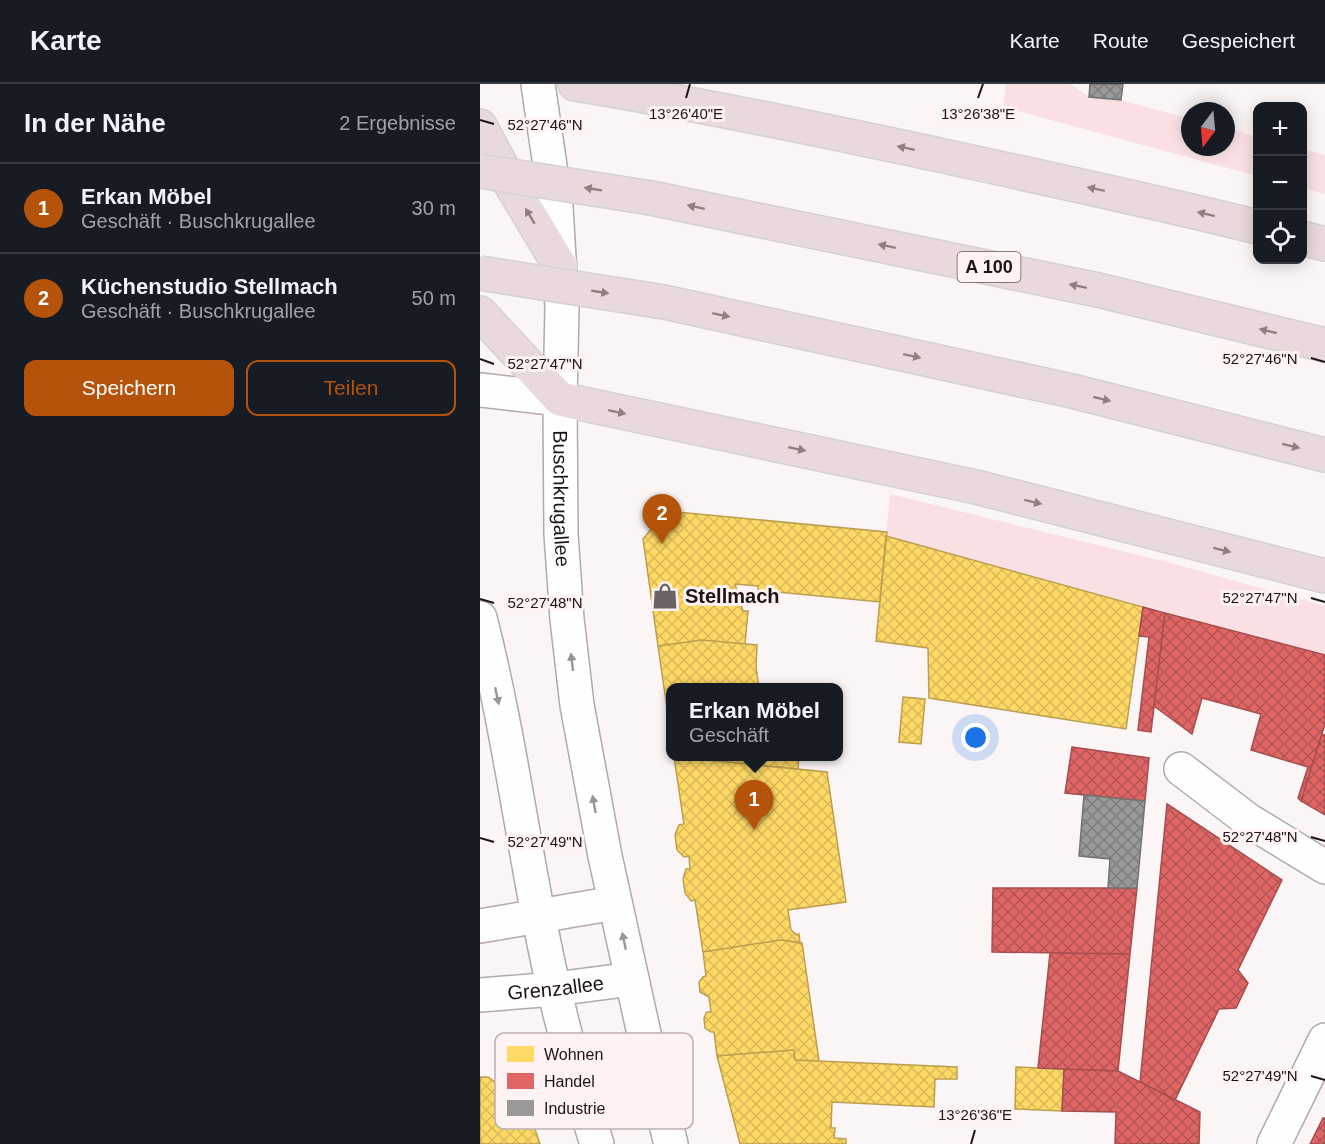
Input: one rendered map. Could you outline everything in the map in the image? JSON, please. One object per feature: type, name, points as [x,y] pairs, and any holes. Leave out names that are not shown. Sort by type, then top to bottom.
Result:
[{"type":"highway","points":[[575,84],[638,94],[840,134],[1154,201],[1253,226]]},
{"type":"highway","points":[[480,126],[512,186],[560,266]]},
{"type":"highway","name":"A 100","points":[[480,171],[651,198],[1098,290],[1325,345]]},
{"type":"highway","points":[[1307,239],[1325,243]]},
{"type":"highway","points":[[480,273],[664,302],[1072,391],[1325,455]]},
{"type":"highway","points":[[480,313],[560,399],[976,488],[1325,576]]},
{"type":"main road","name":"Buschkrugallee","points":[[538,84],[556,207],[560,266],[562,309],[561,534],[567,619],[577,705],[597,819],[644,1033]]},
{"type":"main road","points":[[480,390],[560,399]]},
{"type":"main road","points":[[480,618],[518,799],[538,915],[566,1033]]},
{"type":"main road","points":[[1181,769],[1248,820],[1325,867]]},
{"type":"main road","points":[[480,926],[615,903]]},
{"type":"main road","name":"Grenzallee","points":[[480,995],[555,990],[632,979]]},
{"type":"main road","points":[[1274,1144],[1325,1040]]},
{"type":"main road","points":[[592,1129],[597,1144]]},
{"type":"main road","name":"Buschkrugallee","points":[[667,1129],[671,1144]]},
{"type":"shaded area","points":[[1006,84],[1071,84],[1089,97],[1121,100],[1181,117],[1181,155],[1003,107]]},
{"type":"shaded area","points":[[1235,131],[1253,136],[1253,175],[1183,156],[1235,156]]},
{"type":"shaded area","points":[[1307,150],[1325,155],[1325,194],[1307,189]]},
{"type":"shaded area","points":[[890,494],[1171,563],[1325,606],[1325,655],[886,536]]},
{"type":"building: Wohnen","points":[[666,511],[887,532],[880,602],[758,590],[758,586],[735,584],[743,611],[748,611],[745,644],[702,640],[658,646],[643,539]]},
{"type":"building: Wohnen","points":[[886,536],[1143,607],[1126,729],[929,698],[928,648],[876,641]]},
{"type":"building: Wohnen","points":[[702,640],[757,645],[758,683],[666,683],[666,701],[658,646]]},
{"type":"building: Wohnen","points":[[903,697],[925,699],[921,744],[899,742]]},
{"type":"building: Wohnen","points":[[675,761],[715,761],[827,772],[846,902],[788,910],[791,930],[799,934],[800,943],[781,940],[703,952],[695,900],[691,901],[685,893],[683,879],[686,869],[690,869],[689,856],[684,857],[677,850],[675,835],[679,825],[684,824]]},
{"type":"building: Wohnen","points":[[722,761],[799,761],[798,769]]},
{"type":"building: Wohnen","points":[[781,940],[802,943],[819,1061],[795,1060],[794,1050],[717,1056],[714,1032],[705,1028],[704,1018],[707,1012],[711,1012],[709,997],[700,992],[699,982],[706,976],[703,952]]},
{"type":"building: Wohnen","points":[[794,1050],[795,1060],[957,1067],[957,1079],[935,1079],[934,1107],[832,1102],[831,1128],[835,1128],[834,1138],[846,1139],[846,1144],[740,1144],[717,1056]]},
{"type":"building: Wohnen","points":[[1016,1067],[1064,1069],[1062,1111],[1015,1109]]},
{"type":"building: Wohnen","points":[[480,1077],[488,1077],[495,1082],[495,1129],[535,1129],[540,1144],[480,1144]]},
{"type":"building: Handel","points":[[1143,607],[1165,613],[1151,732],[1138,730],[1149,637],[1139,636]]},
{"type":"building: Handel","points":[[1165,613],[1325,655],[1325,724],[1301,801],[1298,798],[1308,767],[1251,750],[1261,714],[1202,698],[1192,734],[1154,706]]},
{"type":"building: Handel","points":[[1322,734],[1325,735],[1325,815],[1301,801]]},
{"type":"building: Handel","points":[[1072,747],[1149,758],[1145,801],[1065,793]]},
{"type":"building: Handel","points":[[1167,804],[1282,880],[1238,970],[1248,983],[1236,1008],[1219,1009],[1175,1100],[1140,1082]]},
{"type":"building: Handel","points":[[993,888],[1137,888],[1130,954],[992,952]]},
{"type":"building: Handel","points":[[1050,953],[1130,954],[1118,1071],[1038,1068]]},
{"type":"building: Handel","points":[[1064,1069],[1118,1071],[1200,1112],[1199,1144],[1115,1144],[1116,1112],[1062,1111]]},
{"type":"building: Handel","points":[[1325,1118],[1325,1144],[1310,1144]]},
{"type":"building: Industrie","points":[[1090,84],[1123,84],[1121,100],[1089,97]]},
{"type":"building: Industrie","points":[[1084,795],[1145,801],[1137,888],[1108,888],[1110,859],[1079,856]]},
{"type":"place","name":"Küchenstudio Stellmach","points":[[662,544]]},
{"type":"place","name":"Stellmach","points":[[665,596]]},
{"type":"place","name":"Erkan Möbel","points":[[754,830]]}]
